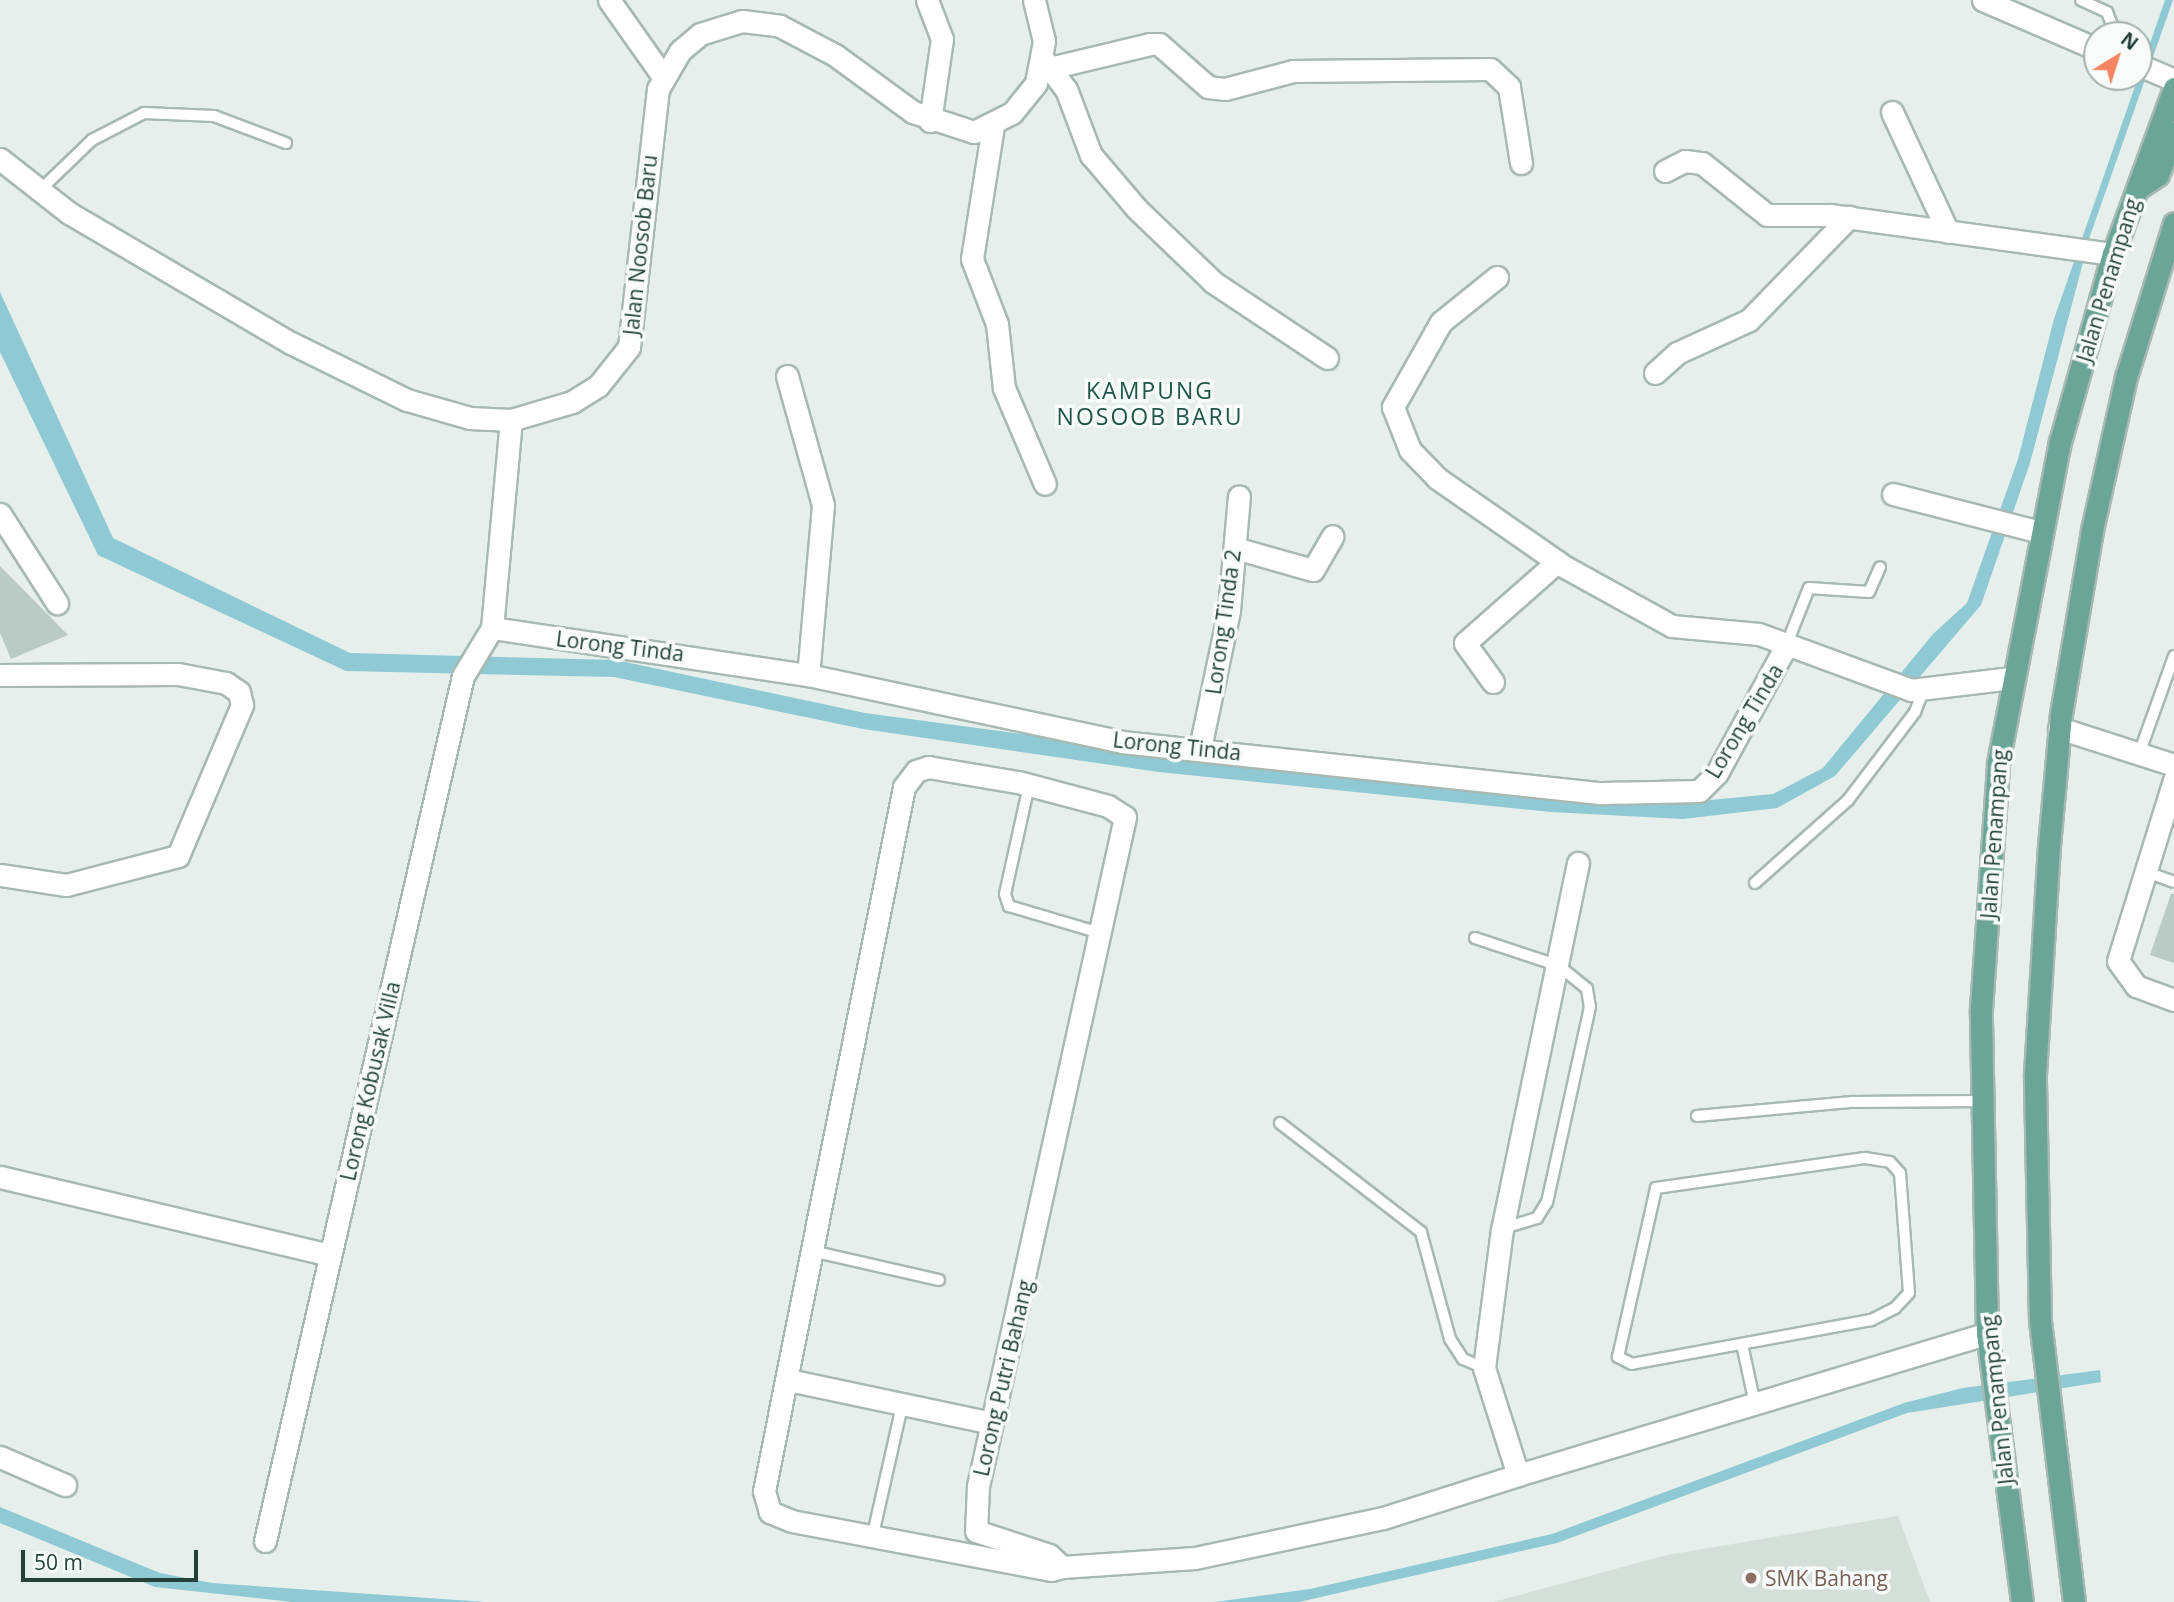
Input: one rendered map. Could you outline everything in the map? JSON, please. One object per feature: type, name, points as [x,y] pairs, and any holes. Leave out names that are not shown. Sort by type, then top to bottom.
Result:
[{"type":"main road","name":"Jalan Penampang","points":[[2022,1602],[1987,1333],[1983,982],[1998,763],[2011,678],[2040,531],[2113,254],[2174,88]]},
{"type":"main road","points":[[2137,189],[2158,175],[2174,133]]},
{"type":"main road","points":[[2074,1602],[2044,1383],[2035,1073],[2059,728],[2126,377],[2174,223]]},
{"type":"street","points":[[609,0],[662,75],[700,34],[759,21],[835,55],[930,121],[974,132],[993,126],[1027,98],[1047,63],[1150,44],[1158,44],[1208,87],[1225,89],[1293,71],[1490,69],[1509,87],[1521,163]]},
{"type":"street","points":[[928,0],[942,39],[930,121]]},
{"type":"street","points":[[1034,0],[1047,63],[1074,106],[1091,155],[1137,209],[1213,282],[1327,358]]},
{"type":"street","points":[[1983,0],[2083,43]]},
{"type":"street","points":[[2153,71],[2174,80]]},
{"type":"street","name":"Jalan Noosob Baru","points":[[0,159],[38,192],[279,336],[407,400],[470,418],[510,420],[572,402],[598,386],[629,347],[662,75]]},
{"type":"street","points":[[1892,112],[1948,232]]},
{"type":"street","points":[[993,126],[972,259],[998,324],[1004,388],[1045,484]]},
{"type":"street","points":[[1664,172],[1693,160],[1759,212],[1849,217],[1948,232],[2047,242],[2113,254]]},
{"type":"street","points":[[1655,373],[1677,353],[1749,320],[1849,217]]},
{"type":"street","points":[[1497,277],[1441,321],[1393,407],[1417,462],[1557,562],[1672,626],[1759,634],[1886,683],[1918,689],[2011,678]]},
{"type":"street","points":[[787,376],[823,505],[808,675]]},
{"type":"street","points":[[492,628],[510,420]]},
{"type":"street","points":[[1893,494],[2040,531]]},
{"type":"street","name":"Lorong Tinda 2","points":[[1200,748],[1222,655],[1239,496]]},
{"type":"street","points":[[0,514],[57,603]]},
{"type":"street","points":[[1235,548],[1313,570],[1333,536]]},
{"type":"street","points":[[1493,682],[1465,643],[1557,562]]},
{"type":"street","name":"Lorong Tinda","points":[[492,628],[808,675],[987,718],[1122,742],[1200,748],[1602,793],[1699,791],[1717,773],[1786,646]]},
{"type":"street","name":"Lorong Kobusak Villa","points":[[265,1541],[463,676],[474,651],[492,628]]},
{"type":"street","points":[[0,675],[178,674],[226,683],[239,692],[242,705],[178,856],[66,886],[0,875]]},
{"type":"street","points":[[2059,728],[2174,765]]},
{"type":"street","name":"Lorong Putri Bahang","points":[[973,1558],[988,1422],[1015,1328],[1125,817],[1108,806],[1029,785],[928,767],[916,771],[904,787],[816,1252],[764,1491],[770,1512],[872,1539],[973,1558],[1062,1567],[1195,1558],[1382,1518],[1987,1333]]},
{"type":"street","points":[[2174,780],[2118,961],[2136,986],[2174,1000]]},
{"type":"street","points":[[1518,1475],[1484,1368],[1502,1229],[1559,966],[1578,863]]},
{"type":"street","points":[[0,1177],[330,1255]]},
{"type":"street","points":[[788,1380],[988,1422]]},
{"type":"street","points":[[0,1457],[65,1485]]},
{"type":"street","points":[[976,1531],[1049,1555],[1062,1567]]},
{"type":"lane","points":[[2081,0],[2107,12],[2111,21]]},
{"type":"lane","points":[[38,192],[92,140],[144,113],[214,116],[286,143]]},
{"type":"lane","points":[[1786,646],[1809,588],[1869,592],[1880,567]]},
{"type":"lane","points":[[2139,754],[2174,656]]},
{"type":"lane","points":[[1755,883],[1848,800],[1914,712],[1918,689]]},
{"type":"lane","points":[[1029,785],[1005,894],[1009,906],[1100,933]]},
{"type":"lane","points":[[2144,871],[2174,882]]},
{"type":"lane","points":[[1475,938],[1559,966],[1587,989],[1590,1007],[1565,1139],[1537,1218],[1502,1229]]},
{"type":"lane","points":[[1697,1116],[1853,1102],[1983,1101]]},
{"type":"lane","points":[[1280,1123],[1421,1232],[1450,1339],[1463,1359],[1484,1368]]},
{"type":"lane","points":[[1865,1158],[1890,1162],[1900,1173],[1909,1293],[1871,1320],[1742,1344],[1632,1364],[1618,1357],[1656,1188],[1865,1158]]},
{"type":"lane","points":[[816,1252],[939,1280]]},
{"type":"lane","points":[[1742,1344],[1755,1404]]},
{"type":"lane","points":[[872,1539],[902,1406]]},
{"type":"shaded area","name":"SMK Bahang","points":[[1898,1516],[1930,1602],[1494,1602],[1667,1555]]},
{"type":"water","points":[[2165,0],[2173,0],[2153,57],[2153,34]]},
{"type":"water","points":[[2133,91],[2141,91],[2090,236],[2030,463],[1981,605],[1835,776],[1777,808],[1683,819],[1551,812],[1159,772],[863,729],[614,677],[346,671],[98,555],[0,352],[0,292],[113,538],[350,653],[616,660],[865,713],[1209,759],[1603,798],[1679,803],[1773,794],[1823,768],[1933,634],[1967,603],[2018,459],[2054,319]]},
{"type":"water","points":[[2100,1370],[2101,1382],[1907,1413],[1557,1543],[1299,1602],[1215,1602],[1310,1589],[1552,1534],[1904,1403],[1963,1388]]},
{"type":"water","points":[[0,1507],[160,1573],[212,1583],[486,1602],[293,1602],[155,1587],[0,1523]]},
{"type":"building","points":[[0,566],[68,635],[11,659],[0,633]]},
{"type":"building","points":[[2171,894],[2174,894],[2174,963],[2150,955]]},
{"type":"place","name":"SMK Bahang","points":[[1751,1578]]},
{"type":"district","name":"KAMPUNG NOSOOB BARU","points":[[1150,403]]}]
